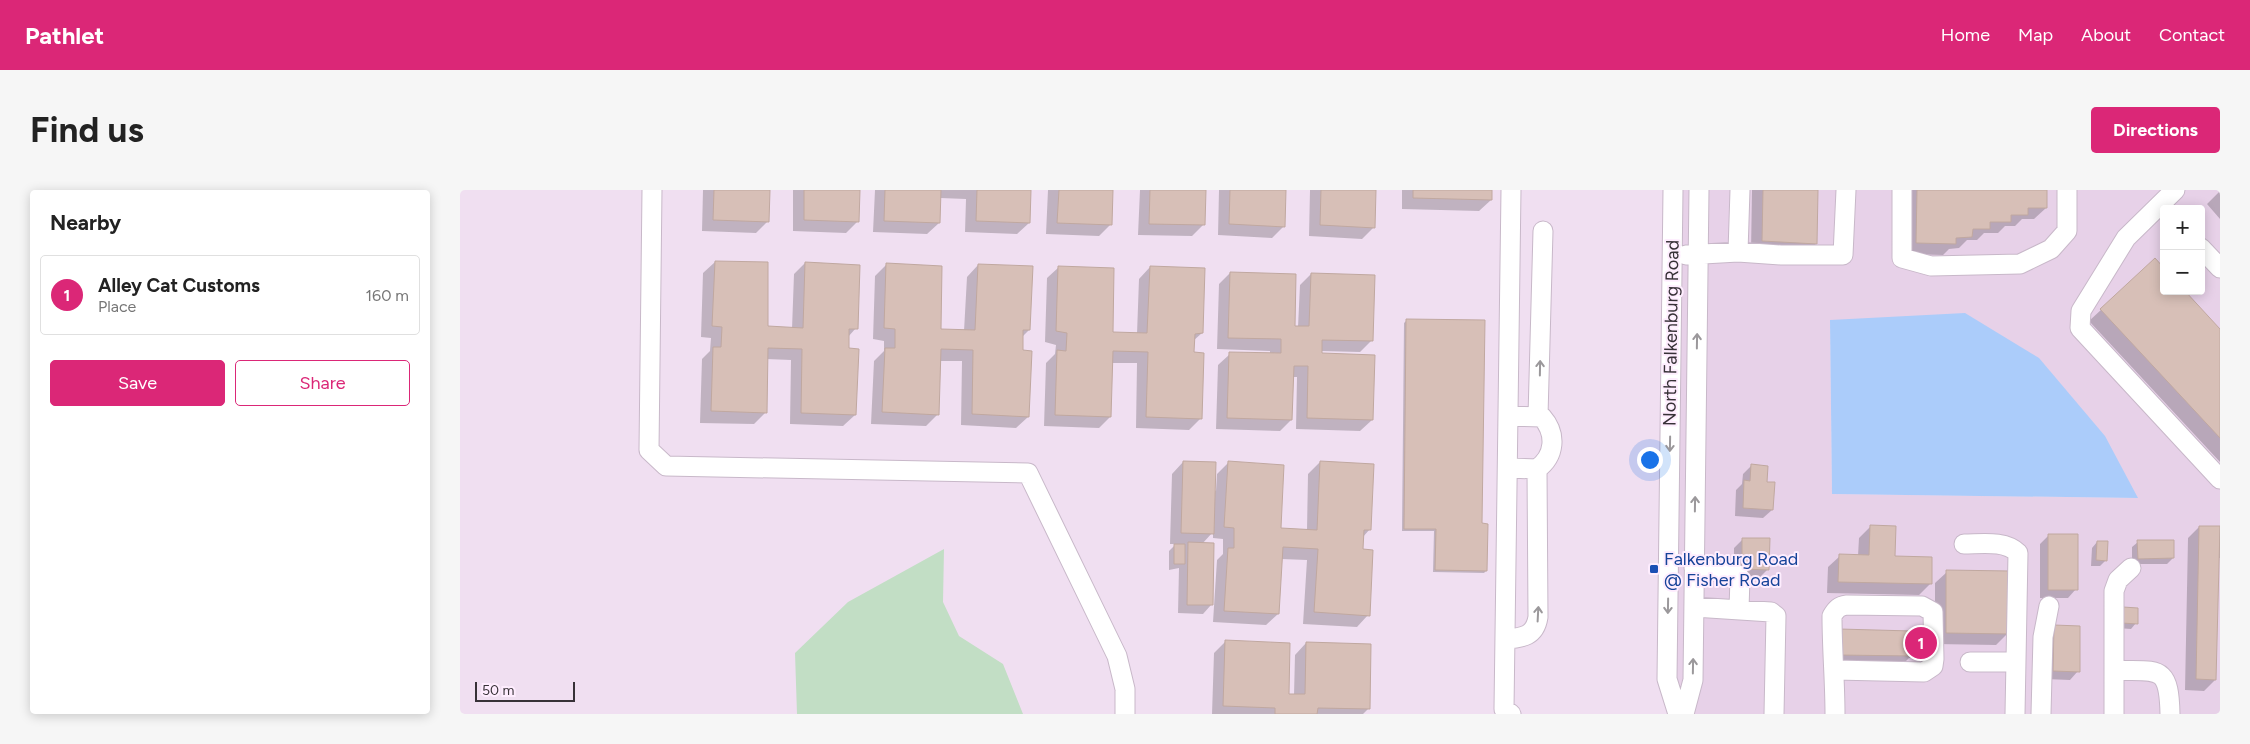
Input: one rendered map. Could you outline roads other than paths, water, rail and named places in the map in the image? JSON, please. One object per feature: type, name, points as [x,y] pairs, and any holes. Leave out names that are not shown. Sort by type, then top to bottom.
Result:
[{"type":"street","points":[[652,190],[649,450],[666,466],[1028,473],[1117,656],[1126,689],[1126,714]]},
{"type":"street","points":[[1511,190],[1504,709],[1511,714]]},
{"type":"street","name":"North Falkenburg Road","points":[[1673,190],[1667,679],[1678,714]]},
{"type":"street","name":"North Falkenburg Road","points":[[1684,714],[1693,680],[1699,190]]},
{"type":"street","points":[[1738,252],[1740,190]]},
{"type":"street","points":[[1672,255],[1698,256],[1738,252],[1781,255],[1843,255],[1846,190]]},
{"type":"street","points":[[1902,190],[1902,258],[1931,266],[2020,264],[2051,249],[2067,231],[2068,190]]},
{"type":"street","points":[[2164,205],[2175,190]]},
{"type":"street","points":[[2160,210],[2126,238],[2082,312],[2080,328],[2220,479]]},
{"type":"street","points":[[1538,416],[1543,231]]},
{"type":"street","points":[[2203,250],[2220,268]]},
{"type":"street","points":[[1505,639],[1523,638],[1531,634],[1537,626],[1537,469],[1550,456],[1552,443],[1551,432],[1546,422],[1538,416],[1508,416]]},
{"type":"street","points":[[1508,468],[1537,469]]},
{"type":"street","points":[[1964,544],[2003,544],[2012,547],[2018,553],[2015,714]]},
{"type":"street","points":[[1694,568],[1738,574],[1740,578],[1739,610]]},
{"type":"street","points":[[2114,714],[2114,591],[2118,580],[2131,568]]},
{"type":"street","points":[[1835,670],[1924,672],[1934,666],[1933,612],[1922,606],[1840,606],[1832,616],[1835,714]]},
{"type":"street","points":[[2041,714],[2043,637],[2049,606]]},
{"type":"street","points":[[1694,607],[1771,612],[1776,616],[1774,714]]},
{"type":"street","points":[[1970,662],[2016,662]]},
{"type":"street","points":[[2114,670],[2156,672],[2165,678],[2170,689],[2170,714]]},
{"type":"water","points":[[1965,313],[2039,358],[2105,436],[2138,498],[1832,494],[1830,320]]},
{"type":"place","name":"Falkenburg Road @ Fisher Road","points":[[1654,569]]},
{"type":"place","name":"Alley Cat Customs","points":[[1921,643]]}]
